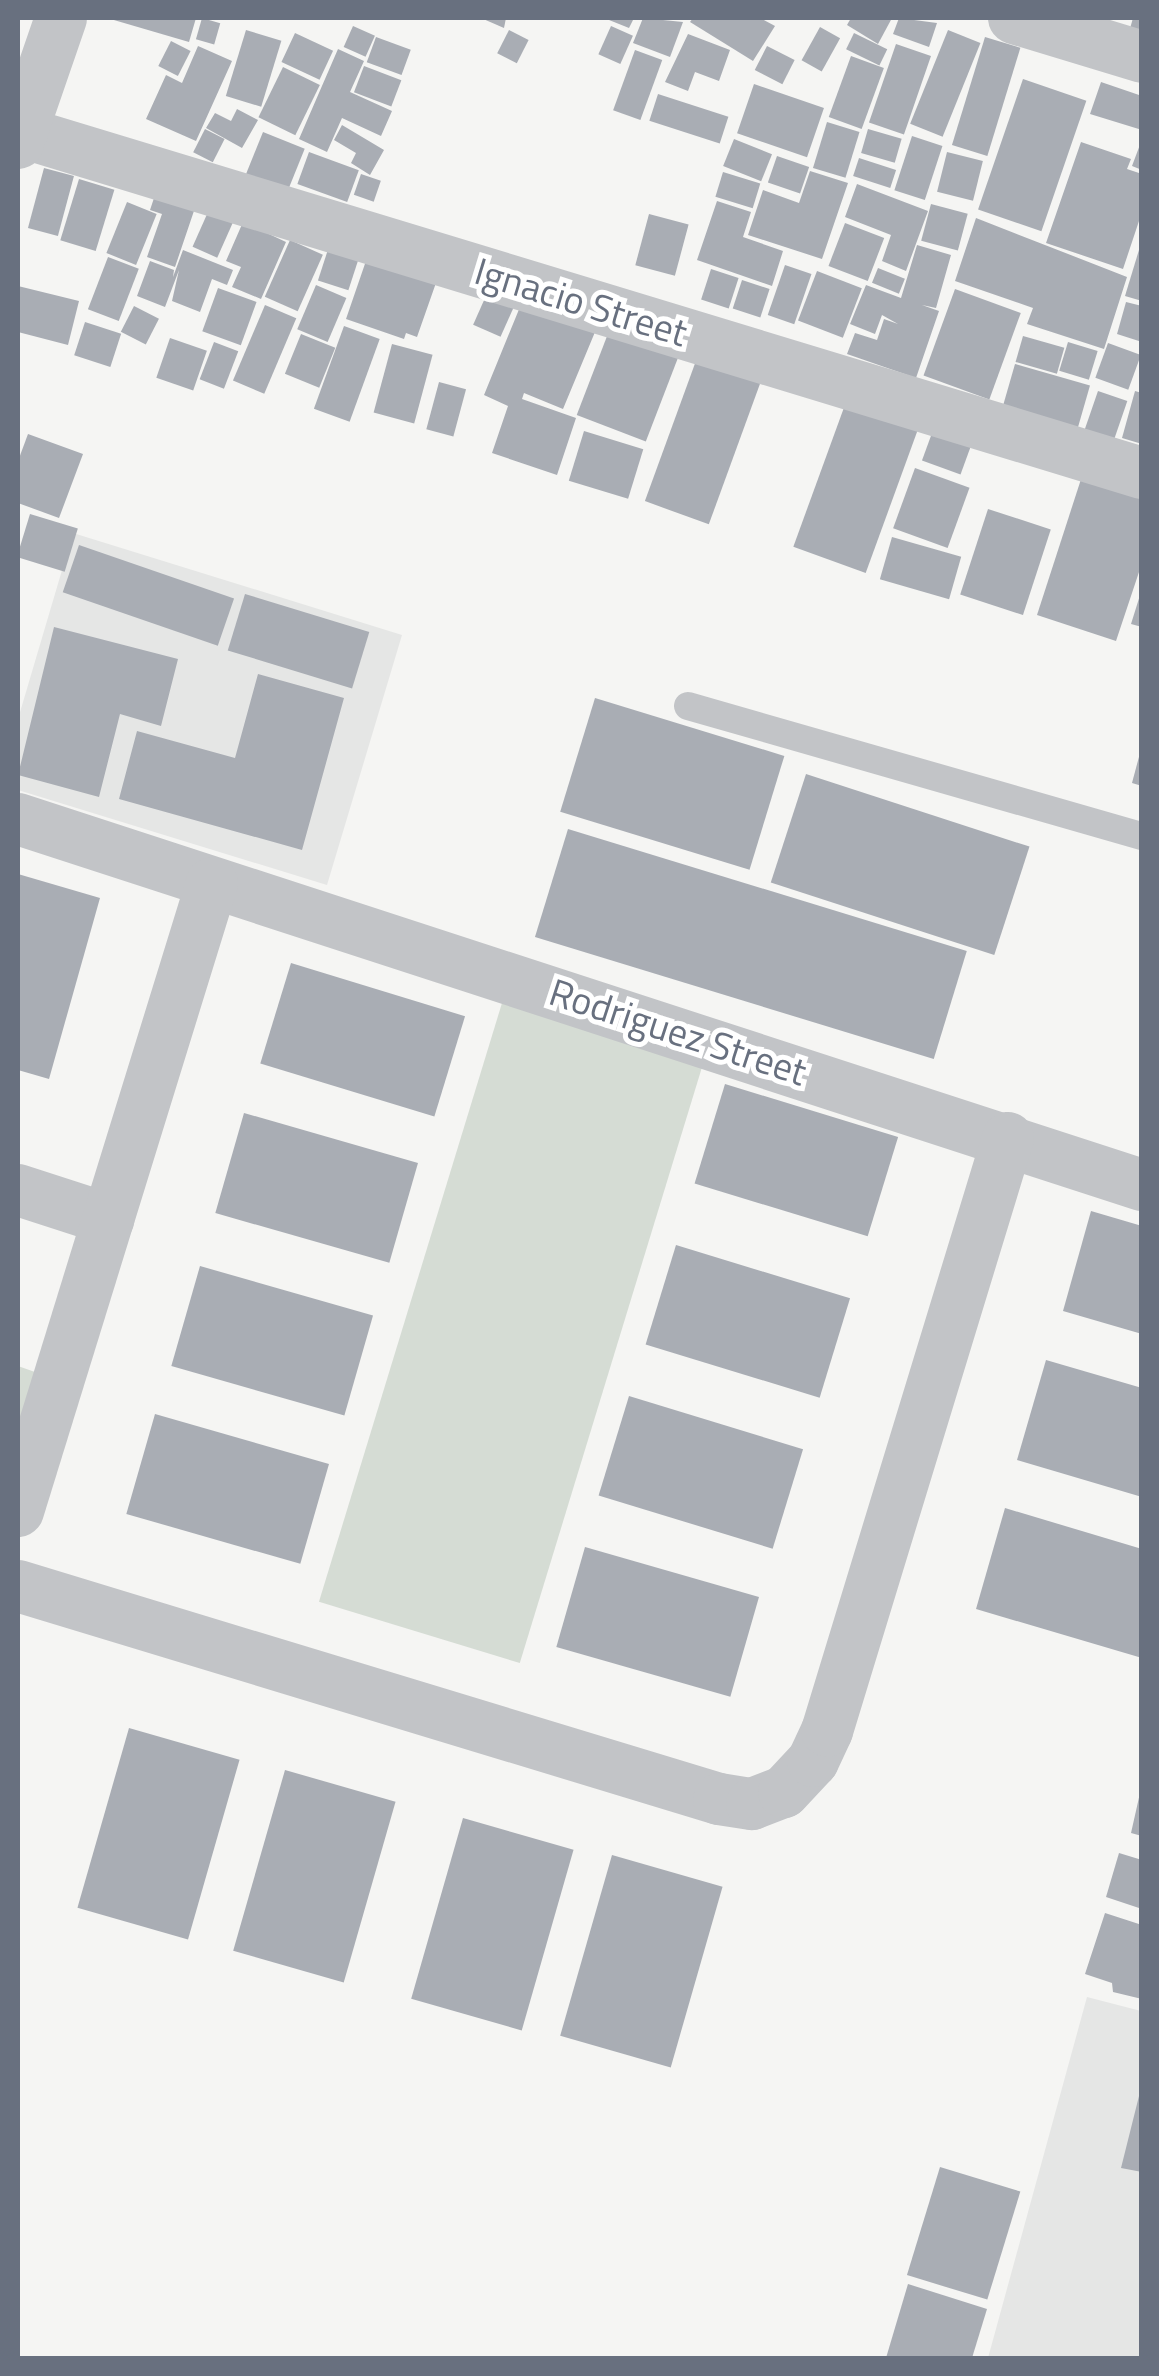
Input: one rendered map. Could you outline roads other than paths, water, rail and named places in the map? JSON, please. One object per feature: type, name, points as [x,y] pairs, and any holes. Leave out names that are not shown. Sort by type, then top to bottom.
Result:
[{"type":"street","points":[[20,138],[62,18]]},
{"type":"street","points":[[1014,18],[1142,57]]},
{"type":"street","name":"Ignacio Street","points":[[20,138],[1142,473]]},
{"type":"street","name":"Rodriguez Street","points":[[18,819],[1008,1138],[1142,1185]]},
{"type":"street","points":[[18,1511],[212,884]]},
{"type":"street","points":[[18,1586],[718,1799],[752,1804],[784,1792],[813,1761],[827,1732],[1008,1138]]},
{"type":"street","points":[[18,1190],[108,1219]]},
{"type":"lane","points":[[688,706],[1142,836]]}]
